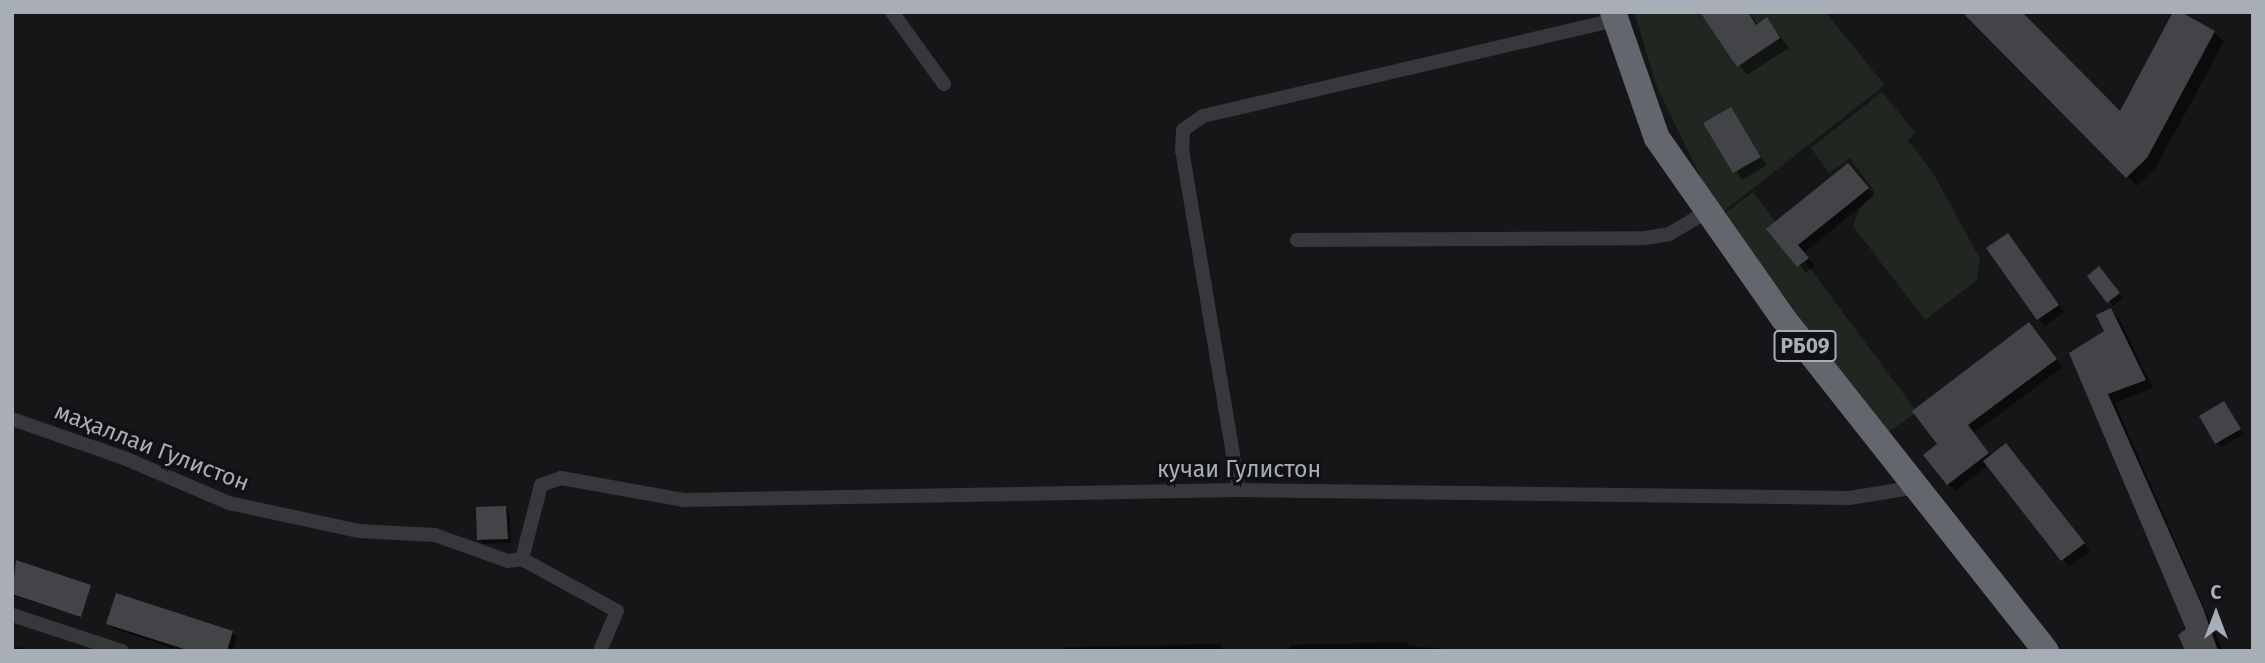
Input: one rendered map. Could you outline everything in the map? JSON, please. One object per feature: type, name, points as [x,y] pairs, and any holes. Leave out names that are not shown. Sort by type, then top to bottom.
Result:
[{"type":"highway","name":"РБ09","points":[[1614,16],[1657,138],[1783,318],[2046,651]]},
{"type":"street","points":[[892,12],[944,84]]},
{"type":"street","points":[[1239,490],[1181,151],[1183,130],[1203,116],[1614,16]]},
{"type":"street","points":[[1297,240],[1644,238],[1669,234],[1708,211]]},
{"type":"street","name":"маҳаллаи Гулистон","points":[[12,419],[124,458],[229,503],[358,531],[435,535],[508,561],[522,559],[617,611],[600,651]]},
{"type":"street","name":"кучаи Гулистон","points":[[522,559],[541,485],[561,478],[683,500],[913,498],[1239,490],[1849,498],[1917,487]]},
{"type":"street","points":[[12,615],[122,651]]},
{"type":"shaded area","points":[[1634,12],[1825,12],[1885,85],[1719,215],[1657,87]]},
{"type":"shaded area","points":[[1882,92],[1915,132],[1908,141],[1932,171],[1980,259],[1977,280],[1925,320],[1853,226],[1859,209],[1875,192],[1850,158],[1829,173],[1811,148]]},
{"type":"shaded area","points":[[1753,192],[1917,412],[1888,432],[1721,216]]},
{"type":"building","points":[[1700,12],[1748,12],[1756,25],[1767,17],[1780,38],[1737,67]]},
{"type":"building","points":[[1962,12],[2022,12],[2120,111],[2173,12],[2181,12],[2215,31],[2147,158],[2126,178]]},
{"type":"building","points":[[1731,107],[1761,157],[1733,173],[1703,123]]},
{"type":"building","points":[[1848,163],[1869,188],[1798,245],[1809,258],[1797,267],[1766,229]]},
{"type":"building","points":[[2008,233],[2059,305],[2037,320],[1986,248]]},
{"type":"building","points":[[2099,266],[2120,293],[2107,303],[2087,276]]},
{"type":"building","points":[[2111,308],[2146,380],[2108,394],[2203,608],[2218,651],[2185,651],[2178,635],[2186,629],[2069,353],[2104,331],[2096,315]]},
{"type":"building","points":[[2029,322],[2057,359],[1968,425],[1989,453],[1947,485],[1923,455],[1937,444],[1912,411]]},
{"type":"building","points":[[2224,401],[2241,429],[2215,444],[2199,416]]},
{"type":"building","points":[[2006,443],[2085,543],[2061,561],[1983,461]]},
{"type":"building","points":[[506,506],[508,539],[477,540],[476,507]]},
{"type":"building","points":[[16,560],[91,585],[81,617],[12,594]]},
{"type":"building","points":[[116,593],[233,631],[227,651],[190,651],[106,624]]}]
